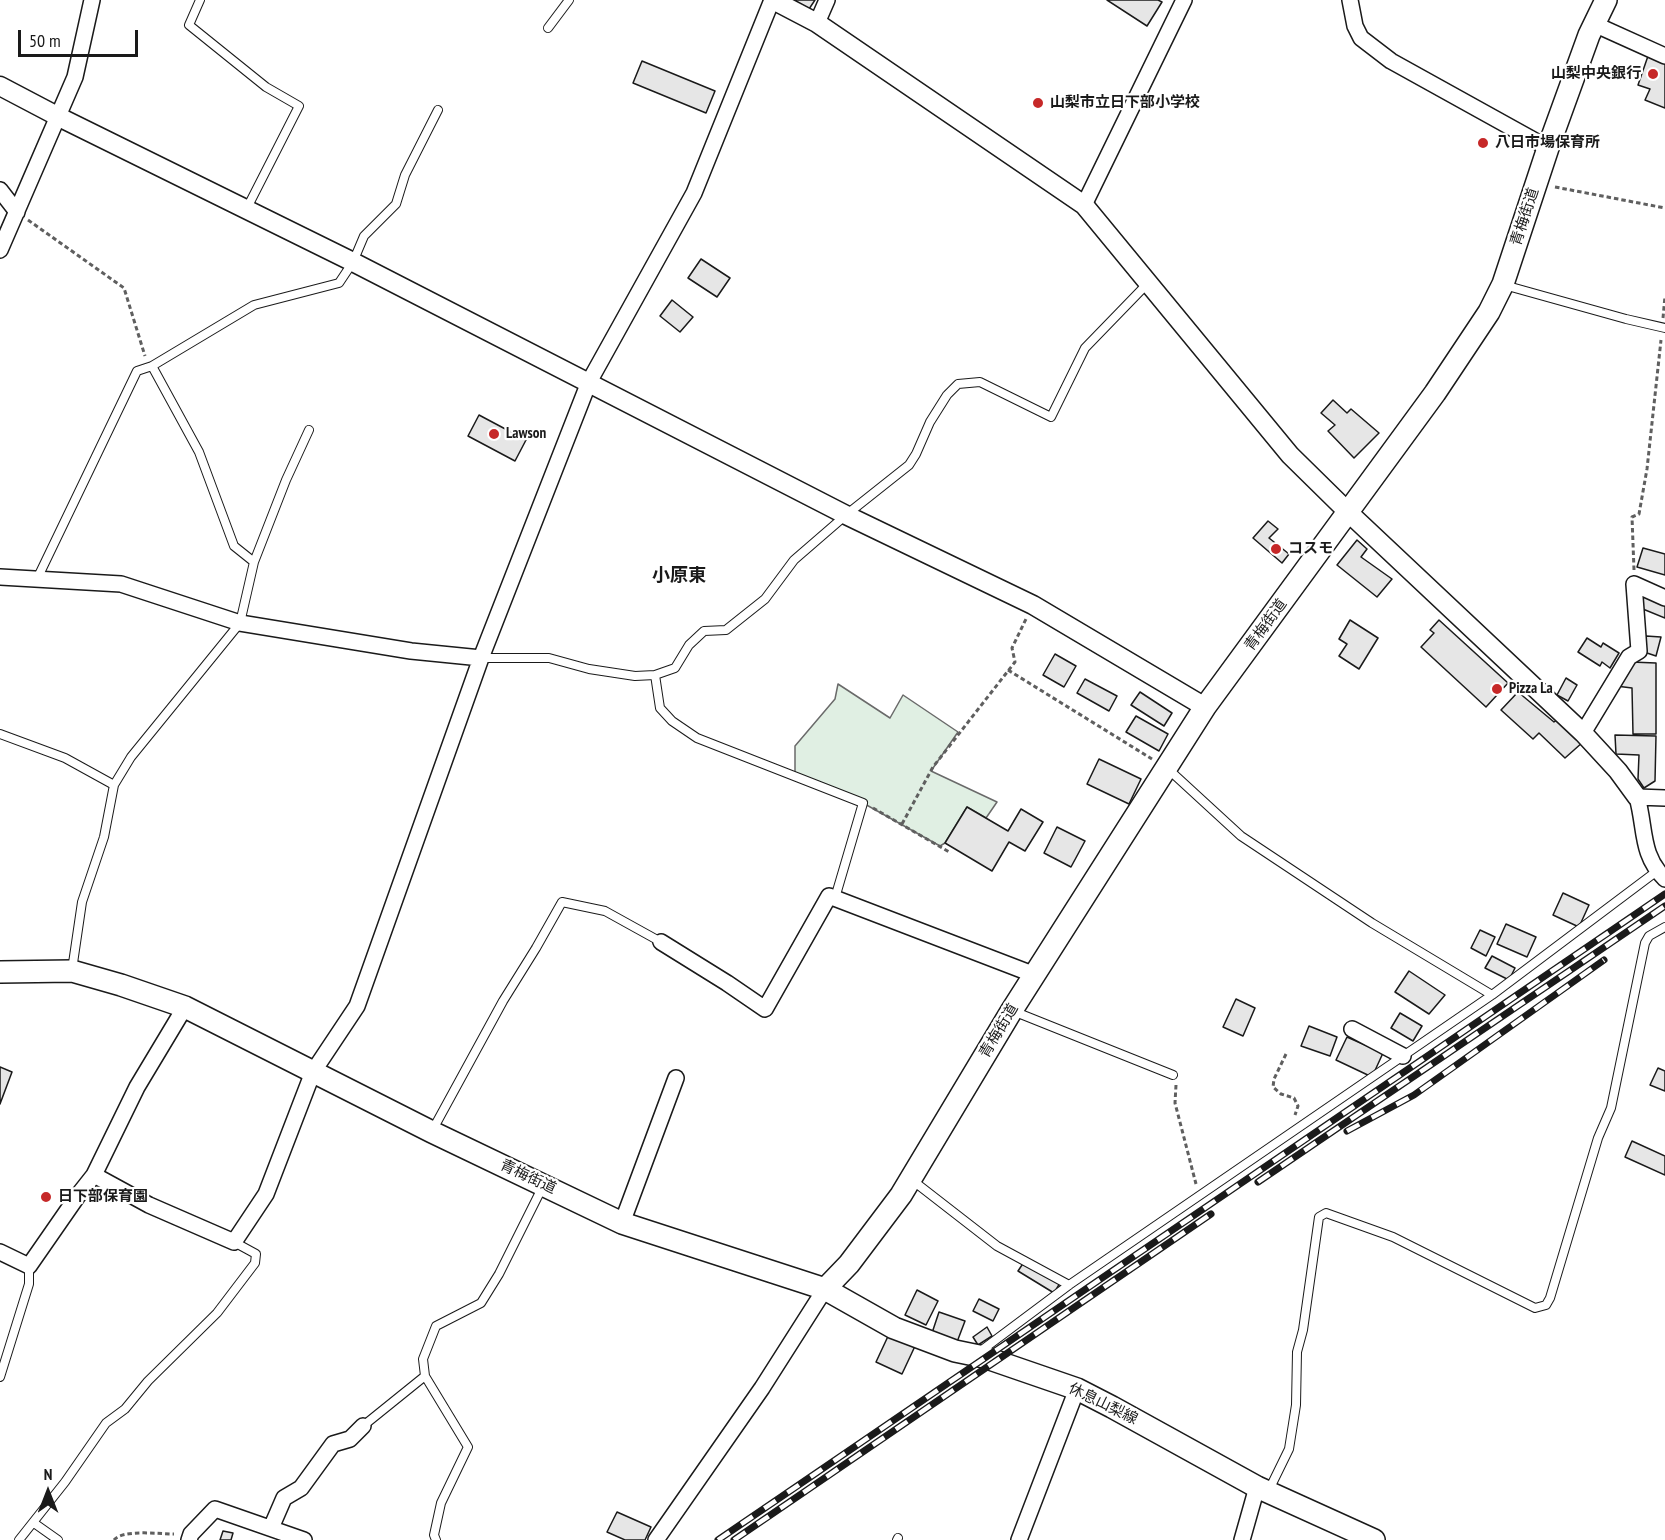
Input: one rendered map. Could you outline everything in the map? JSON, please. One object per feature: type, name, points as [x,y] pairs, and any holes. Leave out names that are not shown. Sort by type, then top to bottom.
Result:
[{"type":"main road","name":"青梅街道","points":[[0,972],[72,971],[184,1007],[432,1132],[622,1223],[825,1289],[849,1264],[901,1195],[1012,1010],[1205,707],[1460,357],[1489,312],[1503,284],[1548,148],[1594,24],[1606,0]]},
{"type":"main road","name":"休息山梨線","points":[[825,1289],[894,1328],[956,1351],[975,1355],[1077,1389],[1262,1490],[1374,1540]]},
{"type":"street","points":[[0,250],[75,77],[92,0]]},
{"type":"street","points":[[94,1175],[149,1205],[234,1242],[266,1194],[313,1072],[357,1006],[481,658],[589,382],[694,193],[772,0],[817,23],[1084,205],[1290,454],[1348,512],[1583,733],[1618,771],[1637,797],[1648,858],[1661,875]]},
{"type":"street","points":[[817,23],[827,0]]},
{"type":"street","points":[[1084,205],[1184,0]]},
{"type":"street","points":[[1350,0],[1355,26],[1361,38],[1391,61],[1548,148]]},
{"type":"street","points":[[1594,24],[1665,56]]},
{"type":"street","points":[[0,86],[353,262],[846,515],[1033,604],[1205,707]]},
{"type":"street","points":[[0,190],[17,212]]},
{"type":"street","points":[[0,577],[121,584],[240,623],[411,651],[481,658]]},
{"type":"street","points":[[1583,733],[1629,657],[1639,651],[1634,584],[1665,597]]},
{"type":"street","points":[[1637,797],[1665,798]]},
{"type":"street","points":[[661,942],[727,983],[765,1010],[830,896],[1035,975]]},
{"type":"street","points":[[0,1252],[29,1266],[94,1175],[137,1087],[184,1007]]},
{"type":"street","points":[[1352,1029],[1403,1056]]},
{"type":"street","points":[[622,1223],[676,1078]]},
{"type":"street","points":[[656,1540],[762,1388],[825,1289]]},
{"type":"street","points":[[1019,1540],[1077,1389]]},
{"type":"street","points":[[271,1528],[284,1498],[301,1488],[333,1444],[350,1439],[363,1426]]},
{"type":"street","points":[[1242,1540],[1262,1490]]},
{"type":"street","points":[[190,1537],[216,1509],[304,1540]]},
{"type":"lane","points":[[200,0],[189,25],[266,87],[299,106],[246,210]]},
{"type":"lane","points":[[548,28],[568,0]]},
{"type":"lane","points":[[37,579],[137,371],[152,366],[254,305],[339,283],[353,262],[364,236],[396,204],[405,175],[438,110]]},
{"type":"lane","points":[[481,658],[549,658],[589,669],[635,676],[655,675],[675,668],[689,645],[705,631],[726,630],[765,599],[794,560],[909,465],[930,422],[947,394],[958,384],[980,382],[1051,417],[1085,348],[1148,283]]},
{"type":"lane","points":[[1503,284],[1626,320],[1664,328]]},
{"type":"lane","points":[[152,366],[199,452],[234,546],[254,562]]},
{"type":"lane","points":[[72,971],[82,902],[104,837],[114,784],[131,757],[240,623],[254,562],[286,480],[309,430]]},
{"type":"lane","points":[[655,675],[660,708],[672,721],[697,738],[863,803],[835,898]]},
{"type":"lane","points":[[0,734],[65,758],[114,784]]},
{"type":"lane","points":[[1166,767],[1240,836],[1372,923],[1492,994]]},
{"type":"lane","points":[[975,1355],[1069,1285],[1403,1056],[1661,875]]},
{"type":"lane","points":[[432,1132],[503,1001],[562,902],[605,911],[661,942]]},
{"type":"lane","points":[[1262,1490],[1289,1449],[1296,1405],[1297,1352],[1303,1330],[1319,1217],[1326,1213],[1393,1237],[1535,1308],[1546,1305],[1598,1138],[1611,1108],[1645,943],[1649,936],[1665,927]]},
{"type":"lane","points":[[1012,1010],[1173,1075]]},
{"type":"lane","points":[[910,1179],[997,1246],[1069,1285]]},
{"type":"lane","points":[[436,1540],[434,1535],[441,1503],[468,1448],[425,1376],[423,1359],[436,1326],[481,1303],[499,1274],[544,1184]]},
{"type":"lane","points":[[20,1540],[106,1423],[125,1409],[148,1381],[217,1313],[255,1263],[256,1254],[234,1242]]},
{"type":"lane","points":[[0,1377],[29,1284],[29,1266]]},
{"type":"lane","points":[[363,1426],[425,1376]]},
{"type":"lane","points":[[34,1523],[58,1540]]},
{"type":"path","points":[[1536,183],[1665,208]]},
{"type":"path","points":[[17,212],[124,288],[147,360],[152,366]]},
{"type":"path","points":[[1634,584],[1632,518],[1639,514],[1647,469],[1664,328],[1665,296]]},
{"type":"path","points":[[902,824],[933,767],[1015,662],[1012,648],[1033,604]]},
{"type":"path","points":[[1008,670],[1166,767]]},
{"type":"path","points":[[863,803],[951,853]]},
{"type":"path","points":[[1286,1054],[1274,1079],[1273,1088],[1281,1094],[1294,1098],[1298,1106],[1290,1134]]},
{"type":"path","points":[[1173,1075],[1176,1082],[1175,1103],[1198,1196]]},
{"type":"path","points":[[114,1540],[117,1536],[129,1533],[190,1537]]},
{"type":"green space","points":[[838,684],[890,718],[903,695],[958,732],[931,771],[997,802],[986,818],[967,807],[945,843],[940,846],[863,803],[795,776],[795,746],[835,699]]},
{"type":"building","points":[[794,0],[815,0],[809,9]]},
{"type":"building","points":[[1107,0],[1158,0],[1162,2],[1147,26]]},
{"type":"building","name":"山梨中央銀行","points":[[1648,56],[1665,62],[1665,108],[1645,100],[1650,89],[1638,85]]},
{"type":"building","points":[[642,61],[715,91],[706,113],[633,83]]},
{"type":"building","points":[[701,259],[730,278],[717,297],[688,278]]},
{"type":"building","points":[[672,300],[693,317],[680,332],[660,316]]},
{"type":"building","points":[[1333,400],[1347,413],[1351,409],[1379,433],[1354,458],[1328,431],[1335,425],[1321,413]]},
{"type":"building","points":[[479,415],[526,440],[515,461],[468,436]]},
{"type":"building","points":[[1268,521],[1278,529],[1269,538],[1289,554],[1282,563],[1253,538]]},
{"type":"building","points":[[1357,540],[1367,549],[1361,557],[1392,579],[1377,597],[1337,565]]},
{"type":"building","points":[[1643,548],[1665,554],[1665,575],[1637,567]]},
{"type":"building","points":[[1641,593],[1665,603],[1665,618],[1638,607]]},
{"type":"building","points":[[1350,620],[1378,638],[1359,669],[1339,656],[1347,644],[1339,639]]},
{"type":"building","points":[[1439,620],[1508,683],[1486,707],[1421,647],[1434,633],[1430,630]]},
{"type":"building","points":[[1646,636],[1661,637],[1656,656],[1644,652]]},
{"type":"building","points":[[1587,638],[1601,647],[1603,643],[1619,653],[1610,668],[1602,662],[1600,666],[1578,652]]},
{"type":"building","points":[[1055,654],[1076,666],[1064,687],[1043,675]]},
{"type":"building","points":[[1631,662],[1656,663],[1656,734],[1633,734],[1632,688],[1616,686]]},
{"type":"building","points":[[1566,678],[1577,685],[1568,701],[1557,695]]},
{"type":"building","points":[[1085,679],[1117,696],[1109,711],[1077,693]]},
{"type":"building","points":[[1140,692],[1172,713],[1164,726],[1131,705]]},
{"type":"building","points":[[1518,692],[1554,722],[1560,718],[1583,742],[1565,758],[1539,733],[1533,739],[1501,710]]},
{"type":"building","points":[[1136,716],[1168,734],[1159,751],[1126,732]]},
{"type":"building","points":[[1615,735],[1656,736],[1655,781],[1644,788],[1638,779],[1639,755],[1616,754]]},
{"type":"building","points":[[1099,759],[1141,779],[1129,804],[1087,784]]},
{"type":"building","points":[[967,807],[1008,831],[1021,809],[1043,822],[1025,851],[1009,842],[992,871],[945,843]]},
{"type":"building","points":[[1057,827],[1085,841],[1071,867],[1044,853]]},
{"type":"building","points":[[1563,893],[1589,905],[1579,927],[1553,915]]},
{"type":"building","points":[[1506,924],[1536,937],[1527,957],[1497,944]]},
{"type":"building","points":[[1480,930],[1495,937],[1486,956],[1471,948]]},
{"type":"building","points":[[1492,956],[1515,968],[1509,980],[1485,968]]},
{"type":"building","points":[[1409,971],[1445,995],[1429,1014],[1395,992]]},
{"type":"building","points":[[1236,999],[1255,1008],[1243,1036],[1223,1027]]},
{"type":"building","points":[[1400,1013],[1422,1026],[1413,1041],[1391,1028]]},
{"type":"building","points":[[1309,1026],[1337,1037],[1330,1056],[1301,1046]]},
{"type":"building","points":[[1347,1037],[1383,1053],[1372,1077],[1336,1060]]},
{"type":"building","points":[[0,1067],[12,1072],[0,1104]]},
{"type":"building","points":[[1658,1068],[1665,1071],[1665,1091],[1650,1085]]},
{"type":"building","points":[[1632,1141],[1665,1156],[1665,1175],[1625,1157]]},
{"type":"building","points":[[1024,1262],[1060,1283],[1054,1293],[1018,1271]]},
{"type":"building","points":[[917,1290],[938,1301],[926,1325],[905,1315]]},
{"type":"building","points":[[979,1299],[999,1309],[993,1321],[973,1311]]},
{"type":"building","points":[[939,1312],[965,1321],[957,1342],[932,1333]]},
{"type":"building","points":[[987,1327],[992,1336],[978,1345],[973,1337]]},
{"type":"building","points":[[890,1332],[916,1344],[902,1374],[876,1362]]},
{"type":"building","points":[[617,1512],[651,1527],[645,1540],[625,1540],[607,1532]]},
{"type":"building","points":[[223,1531],[233,1533],[231,1540],[220,1540]]},
{"type":"railway","points":[[718,1540],[1665,894]]},
{"type":"railway","points":[[1258,1182],[1665,906]]},
{"type":"railway","points":[[1347,1131],[1414,1095],[1604,960]]},
{"type":"railway","points":[[734,1540],[1211,1214]]},
{"type":"place","name":"山梨中央銀行","points":[[1653,74]]},
{"type":"place","name":"山梨市立日下部小学校","points":[[1038,103]]},
{"type":"place","name":"八日市場保育所","points":[[1483,143]]},
{"type":"place","name":"Lawson","points":[[494,434]]},
{"type":"place","name":"コスモ","points":[[1276,549]]},
{"type":"place","name":"Pizza La","points":[[1497,689]]},
{"type":"place","name":"日下部保育園","points":[[46,1197]]},
{"type":"district","name":"小原東","points":[[679,576]]}]
